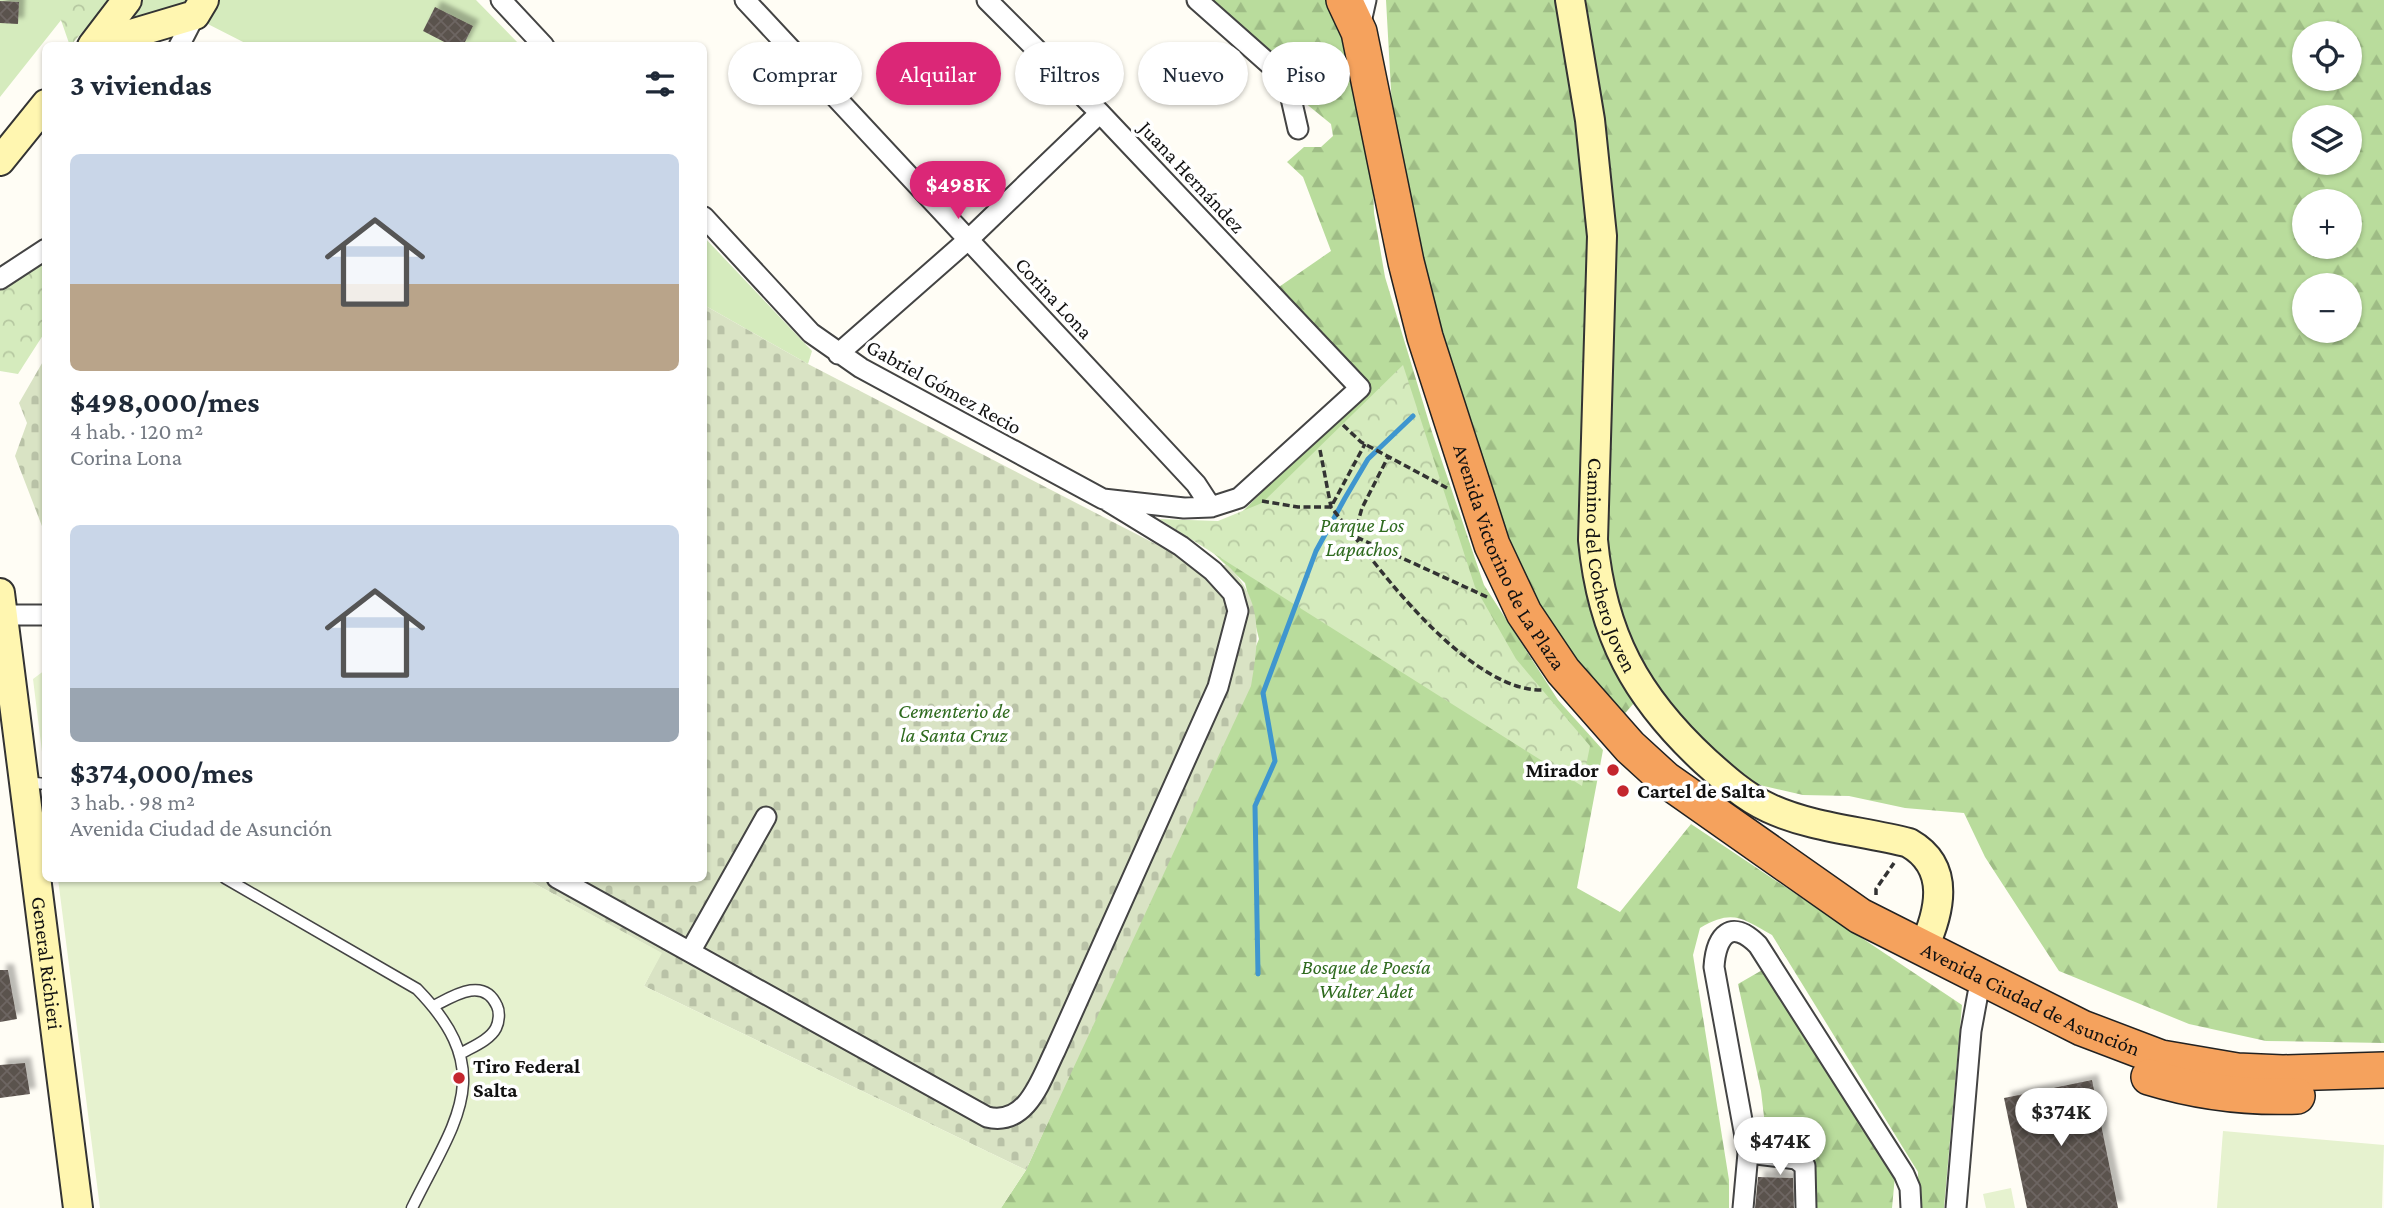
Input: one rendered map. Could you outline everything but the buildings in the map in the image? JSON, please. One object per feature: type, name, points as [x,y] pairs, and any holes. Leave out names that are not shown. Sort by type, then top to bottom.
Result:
[{"type":"highway","name":"Avenida Victorino de La Plaza","points":[[1344,0],[1363,16],[1406,262],[1429,350],[1492,545],[1524,613],[1577,688],[1665,779],[1850,909],[1923,949]]},
{"type":"highway","name":"Avenida Ciudad de Asunción","points":[[1923,949],[1953,979],[2117,1067],[2196,1090],[2283,1097],[2384,1093]]},
{"type":"highway","name":"Avenida Ciudad de Asunción","points":[[1923,949],[1965,967],[2027,1003],[2082,1028],[2161,1058],[2237,1071],[2283,1073],[2384,1070]]},
{"type":"street","points":[[95,42],[127,0]]},
{"type":"street","points":[[501,0],[540,42]]},
{"type":"street","name":"Corina Lona","points":[[745,0],[1196,484],[1211,508]]},
{"type":"street","name":"Juana Hernández","points":[[987,0],[1100,113],[1360,388],[1324,421]]},
{"type":"street","points":[[1197,0],[1276,70],[1290,94],[1298,129]]},
{"type":"street","name":"Camino del Cochero Joven","points":[[1570,0],[1590,120],[1602,236],[1593,540],[1597,581],[1609,625],[1625,663],[1649,702],[1679,736],[1729,783],[1770,808],[1791,816],[1909,844]]},
{"type":"street","points":[[108,42],[200,7]]},
{"type":"street","points":[[181,42],[200,7]]},
{"type":"street","points":[[0,161],[42,109]]},
{"type":"street","points":[[838,354],[969,239],[1100,113]]},
{"type":"street","name":"Gabriel Gómez Recio","points":[[707,221],[811,333],[838,354],[1103,499],[1184,508],[1211,508]]},
{"type":"street","points":[[0,279],[42,252]]},
{"type":"street","points":[[1211,508],[1239,498],[1324,421]]},
{"type":"street","points":[[564,882],[987,1117],[999,1120],[1024,1108],[1032,1098],[1055,1051],[1218,687],[1238,611],[1233,593],[1213,571],[1181,546],[1103,499]]},
{"type":"street","points":[[2,604],[42,614]]},
{"type":"street","name":"General Richieri","points":[[2,604],[34,783],[42,860]]},
{"type":"street","points":[[690,952],[765,817]]},
{"type":"street","points":[[1909,844],[1924,852],[1937,879],[1939,897],[1935,921],[1923,949]]},
{"type":"street","name":"General Richieri","points":[[44,882],[78,1208]]},
{"type":"street","points":[[1743,1208],[1748,1153],[1714,967],[1719,940],[1727,933],[1735,932],[1746,933],[1758,945],[1897,1162],[1910,1188],[1911,1208]]},
{"type":"street","points":[[1956,1208],[1971,1031],[1978,993]]},
{"type":"street","points":[[1748,1153],[1796,1159],[1805,1166],[1806,1208]]},
{"type":"lane","points":[[232,882],[399,977],[417,989],[434,1006],[460,1054],[464,1075],[459,1111],[412,1208]]},
{"type":"lane","points":[[434,1006],[474,989],[491,997],[498,1007],[498,1026],[491,1035],[460,1054]]},
{"type":"path","points":[[1324,421],[1331,506],[1420,618],[1490,675],[1532,690],[1577,688]]},
{"type":"path","points":[[1324,421],[1447,488],[1452,499]]},
{"type":"path","points":[[1331,506],[1365,444]]},
{"type":"path","points":[[1354,536],[1362,508],[1388,457]]},
{"type":"path","points":[[1239,498],[1298,506],[1331,506]]},
{"type":"path","points":[[1354,536],[1488,598]]},
{"type":"path","points":[[1876,889],[1909,844]]},
{"type":"green space","points":[[0,0],[77,0],[42,42],[0,97]]},
{"type":"green space","points":[[54,0],[111,0],[74,42],[69,42]]},
{"type":"green space","points":[[136,0],[198,0],[116,27]]},
{"type":"green space","points":[[210,0],[476,0],[517,42],[243,42],[198,19]]},
{"type":"green space","name":"Bosque de Poesía Walter Adet","points":[[1208,0],[1329,0],[1336,8],[1344,42],[1262,42],[1262,47]]},
{"type":"green space","points":[[1386,0],[2384,0],[2384,1043],[2266,1041],[2189,1024],[2059,971],[1985,857],[1964,813],[1905,808],[1849,796],[1803,795],[1738,780],[1640,696],[1621,718],[1579,666],[1519,574],[1452,392],[1393,126]]},
{"type":"green space","name":"Bosque de Poesía Walter Adet","points":[[1350,66],[1372,157],[1374,213],[1385,277],[1431,429],[1484,585],[1558,700],[1603,750],[1577,888],[1620,912],[1691,824],[1962,1005],[1944,1208],[1919,1208],[1918,1172],[1772,935],[1744,920],[1729,917],[1700,928],[1693,955],[1729,1180],[1729,1208],[1001,1208],[1026,1170],[1127,948],[1259,639],[1245,583],[1207,547],[1367,387],[1276,289],[1331,251],[1303,177],[1287,162],[1304,147],[1321,147],[1333,136],[1331,124],[1308,105],[1350,105]]},
{"type":"green space","points":[[707,240],[812,351],[808,364],[707,307]]},
{"type":"green space","points":[[42,257],[42,337],[18,374],[0,371],[0,288]]},
{"type":"green space","name":"Cementerio de la Santa Cruz","points":[[707,307],[808,364],[1198,566],[1227,565],[1239,578],[1253,606],[1256,621],[1256,652],[1251,686],[1026,1170],[644,986],[661,953],[531,882],[707,882]]},
{"type":"green space","points":[[42,363],[42,526],[15,456],[27,423],[19,403]]},
{"type":"green space","name":"Parque Los Lapachos","points":[[1403,365],[1475,587],[1516,659],[1590,746],[1582,786],[1159,519],[1218,521],[1262,503]]},
{"type":"green space","points":[[42,672],[42,752],[33,679]]},
{"type":"green space","name":"Tiro Federal Salta","points":[[58,882],[532,882],[662,953],[644,986],[1026,1170],[1001,1208],[100,1208]]},
{"type":"green space","points":[[1764,969],[1895,1176],[1892,1208],[1813,1208],[1813,1157],[1767,1142],[1761,1091],[1738,984]]},
{"type":"green space","points":[[2223,1131],[2384,1145],[2382,1208],[2217,1208]]},
{"type":"green space","points":[[2011,1188],[2015,1208],[1986,1208],[1983,1194]]},
{"type":"waterway","points":[[1258,974],[1255,806],[1275,761],[1263,693],[1316,551],[1368,459],[1413,416]]},
{"type":"place","name":"Mirador","points":[[1613,770]]},
{"type":"place","name":"Cartel de Salta","points":[[1623,791]]},
{"type":"place","name":"Tiro Federal Salta","points":[[459,1078]]}]
